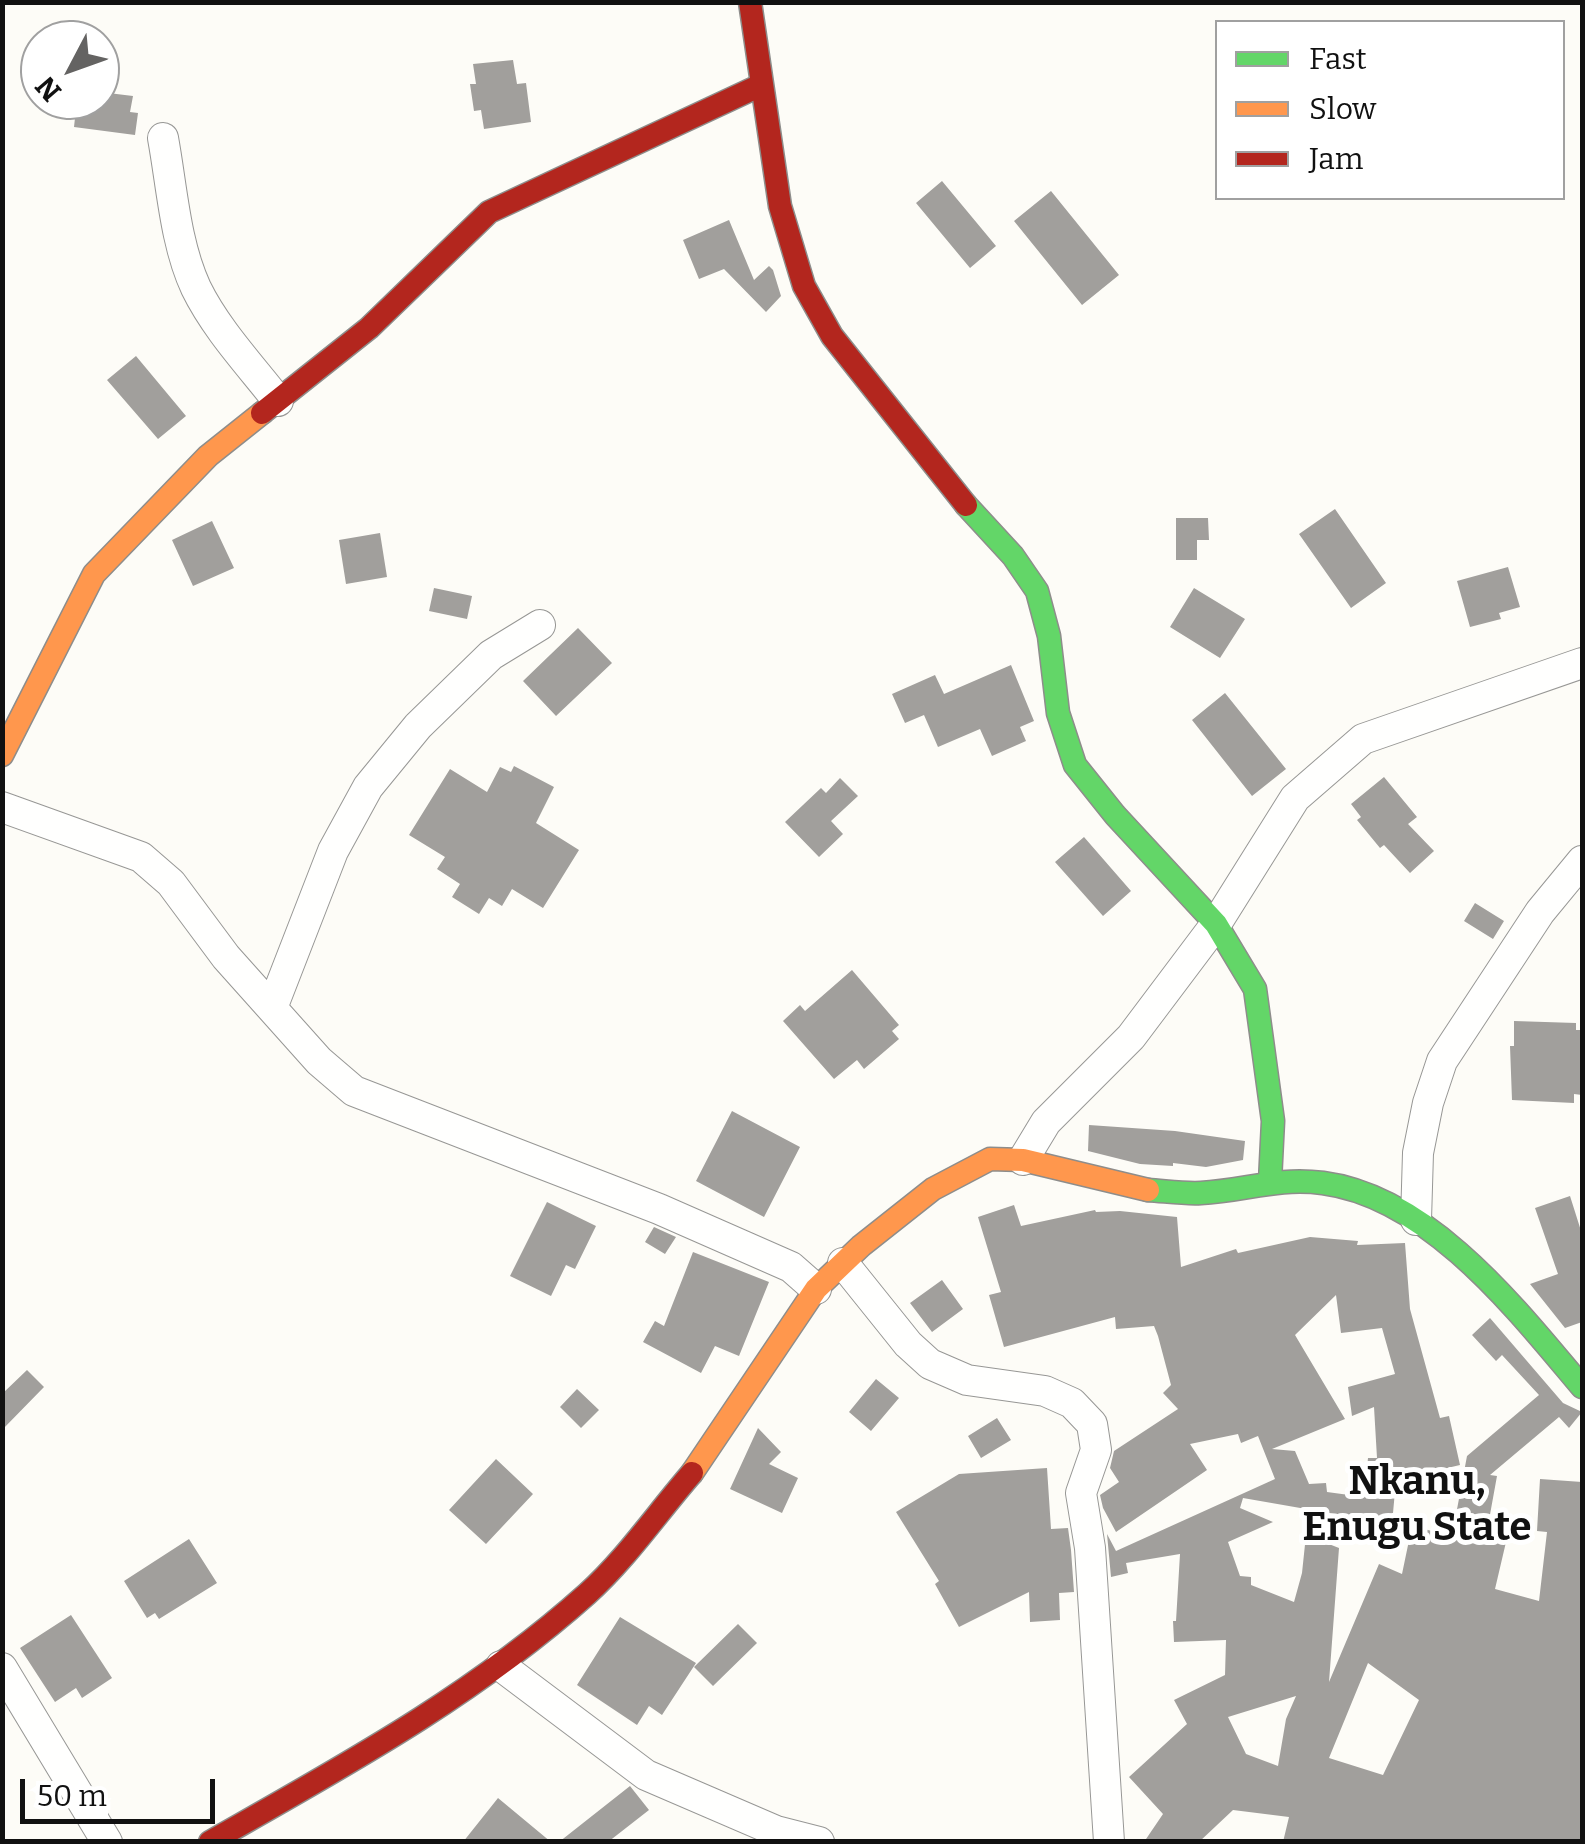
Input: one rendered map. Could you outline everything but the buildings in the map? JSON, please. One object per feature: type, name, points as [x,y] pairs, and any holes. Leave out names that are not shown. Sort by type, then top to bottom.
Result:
[{"type":"street","points":[[750,2],[780,206],[804,286],[832,336],[896,420],[1013,556],[1037,591],[1049,636],[1058,713],[1076,765],[1115,816],[1216,924],[1255,989],[1272,1122],[1270,1181]]},
{"type":"street","points":[[2,755],[94,574],[208,456],[369,328],[489,212],[761,85]]},
{"type":"street","points":[[163,138],[184,258],[197,291],[278,401]]},
{"type":"street","points":[[272,1008],[333,851],[368,786],[418,726],[492,655],[540,625]]},
{"type":"street","points":[[1023,1160],[1046,1122],[1132,1037],[1216,924],[1295,798],[1363,739],[1582,663]]},
{"type":"street","points":[[2,807],[141,858],[171,884],[226,957],[319,1062],[354,1092],[659,1209],[790,1267],[816,1289]]},
{"type":"street","points":[[1416,1220],[1418,1153],[1442,1061],[1540,912],[1582,861]]},
{"type":"street","points":[[210,1842],[406,1730],[501,1666],[590,1590],[644,1533],[705,1458],[816,1289],[933,1190],[990,1159],[1023,1160],[1136,1189],[1202,1193],[1270,1181],[1325,1184],[1370,1197],[1416,1220],[1500,1291],[1582,1387]]},
{"type":"street","points":[[843,1263],[908,1344],[930,1364],[967,1380],[1044,1391],[1072,1403],[1092,1424],[1096,1450],[1081,1493],[1090,1548],[1109,1842]]},
{"type":"street","points":[[501,1666],[646,1776],[776,1831],[819,1842]]},
{"type":"street","points":[[2,1668],[108,1842]]},
{"type":"traffic: fast","points":[[966,505],[1013,556],[1037,591],[1049,636],[1058,713],[1075,765],[1115,815],[1216,924],[1255,989],[1273,1121],[1270,1181]]},
{"type":"traffic: fast","points":[[1148,1190],[1201,1193],[1306,1182],[1362,1193],[1435,1233],[1468,1261],[1582,1387]]},
{"type":"traffic: slow","points":[[2,755],[94,574],[208,456],[262,413]]},
{"type":"traffic: slow","points":[[692,1473],[816,1289],[861,1246],[933,1189],[990,1159],[1023,1160],[1148,1190]]},
{"type":"traffic: jam","points":[[750,2],[780,206],[804,286],[832,336],[966,505]]},
{"type":"traffic: jam","points":[[262,413],[369,328],[489,212],[761,85]]},
{"type":"traffic: jam","points":[[210,1842],[405,1728],[499,1665],[587,1594],[692,1473]]},
{"type":"district","name":"Nkanu, Enugu State","points":[[1417,1506]]}]
